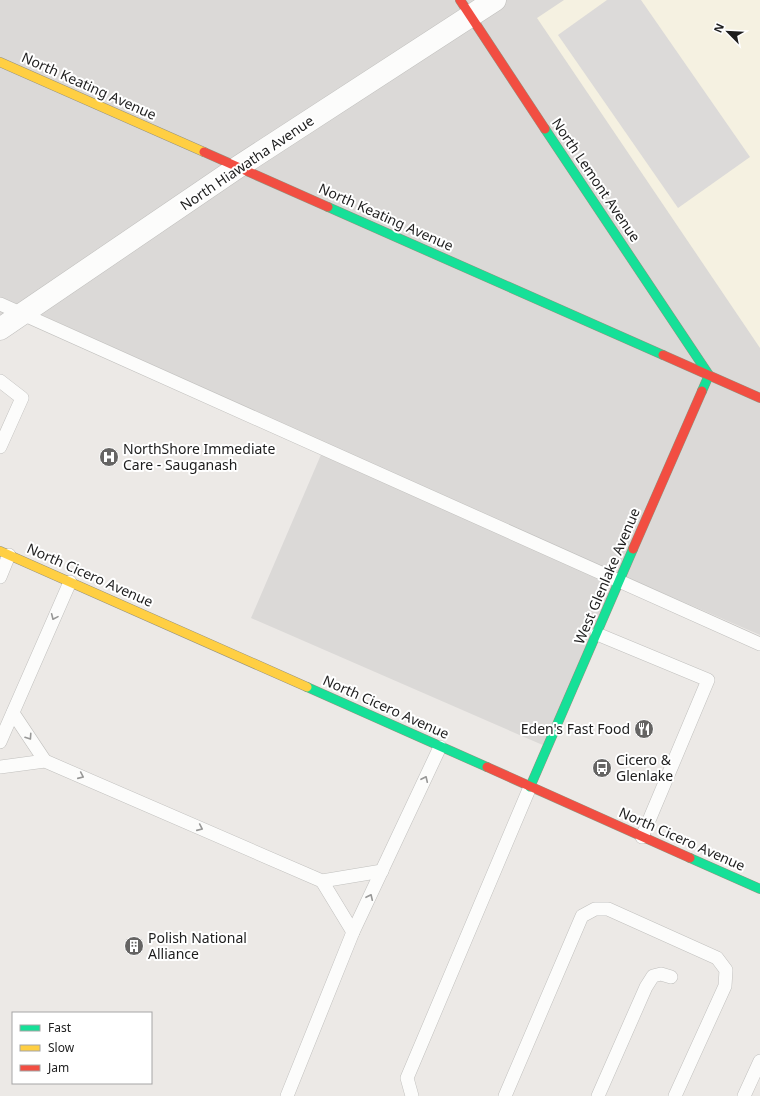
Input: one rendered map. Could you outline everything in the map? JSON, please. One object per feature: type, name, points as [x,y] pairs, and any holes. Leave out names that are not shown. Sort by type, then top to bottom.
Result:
[{"type":"street","name":"North Hiawatha Avenue","points":[[0,329],[238,167],[465,8],[495,0]]},
{"type":"street","name":"North Lemont Avenue","points":[[465,8],[709,375]]},
{"type":"street","name":"North Keating Avenue","points":[[0,62],[760,398]]},
{"type":"street","name":"West Glenlake Avenue","points":[[530,787],[709,375]]},
{"type":"street","name":"North Cicero Avenue","points":[[5,553],[760,889]]},
{"type":"lane","points":[[0,304],[760,644]]},
{"type":"lane","points":[[0,381],[22,398],[0,447]]},
{"type":"lane","points":[[0,577],[5,553]]},
{"type":"lane","points":[[0,742],[70,582]]},
{"type":"lane","points":[[597,634],[708,680],[642,837]]},
{"type":"lane","points":[[13,713],[45,761]]},
{"type":"lane","points":[[287,1096],[353,932],[440,747]]},
{"type":"lane","points":[[0,766],[45,761],[322,882],[382,871]]},
{"type":"lane","points":[[412,1096],[407,1078],[530,787]]},
{"type":"lane","points":[[322,882],[353,932]]},
{"type":"lane","points":[[505,1096],[582,916],[595,909],[608,909],[717,958],[726,970],[725,986],[675,1096]]},
{"type":"lane","points":[[598,1096],[646,987],[653,976],[661,974],[671,977]]},
{"type":"lane","points":[[744,1096],[760,1061]]},
{"type":"shaded area","points":[[0,0],[760,0],[760,635],[621,575],[545,746],[251,618],[326,443],[19,305],[0,318]]},
{"type":"shaded area","points":[[564,0],[760,0],[760,348],[537,18]]},
{"type":"shaded area","points":[[607,0],[641,0],[750,157],[678,208],[558,35]]},
{"type":"traffic: fast","points":[[545,129],[709,375],[702,391]]},
{"type":"traffic: fast","points":[[328,207],[663,355]]},
{"type":"traffic: fast","points":[[530,787],[633,549]]},
{"type":"traffic: fast","points":[[307,687],[487,767]]},
{"type":"traffic: fast","points":[[690,858],[760,889]]},
{"type":"traffic: slow","points":[[0,62],[204,152]]},
{"type":"traffic: slow","points":[[0,551],[307,687]]},
{"type":"traffic: jam","points":[[460,0],[545,129]]},
{"type":"traffic: jam","points":[[204,152],[328,207]]},
{"type":"traffic: jam","points":[[663,355],[760,398]]},
{"type":"traffic: jam","points":[[633,549],[702,391]]},
{"type":"traffic: jam","points":[[487,767],[690,858]]},
{"type":"place","name":"NorthShore Immediate Care - Sauganash","points":[[109,457]]},
{"type":"place","name":"Eden's Fast Food","points":[[644,729]]},
{"type":"place","name":"Cicero & Glenlake","points":[[602,768]]},
{"type":"place","name":"Polish National Alliance","points":[[134,946]]}]
